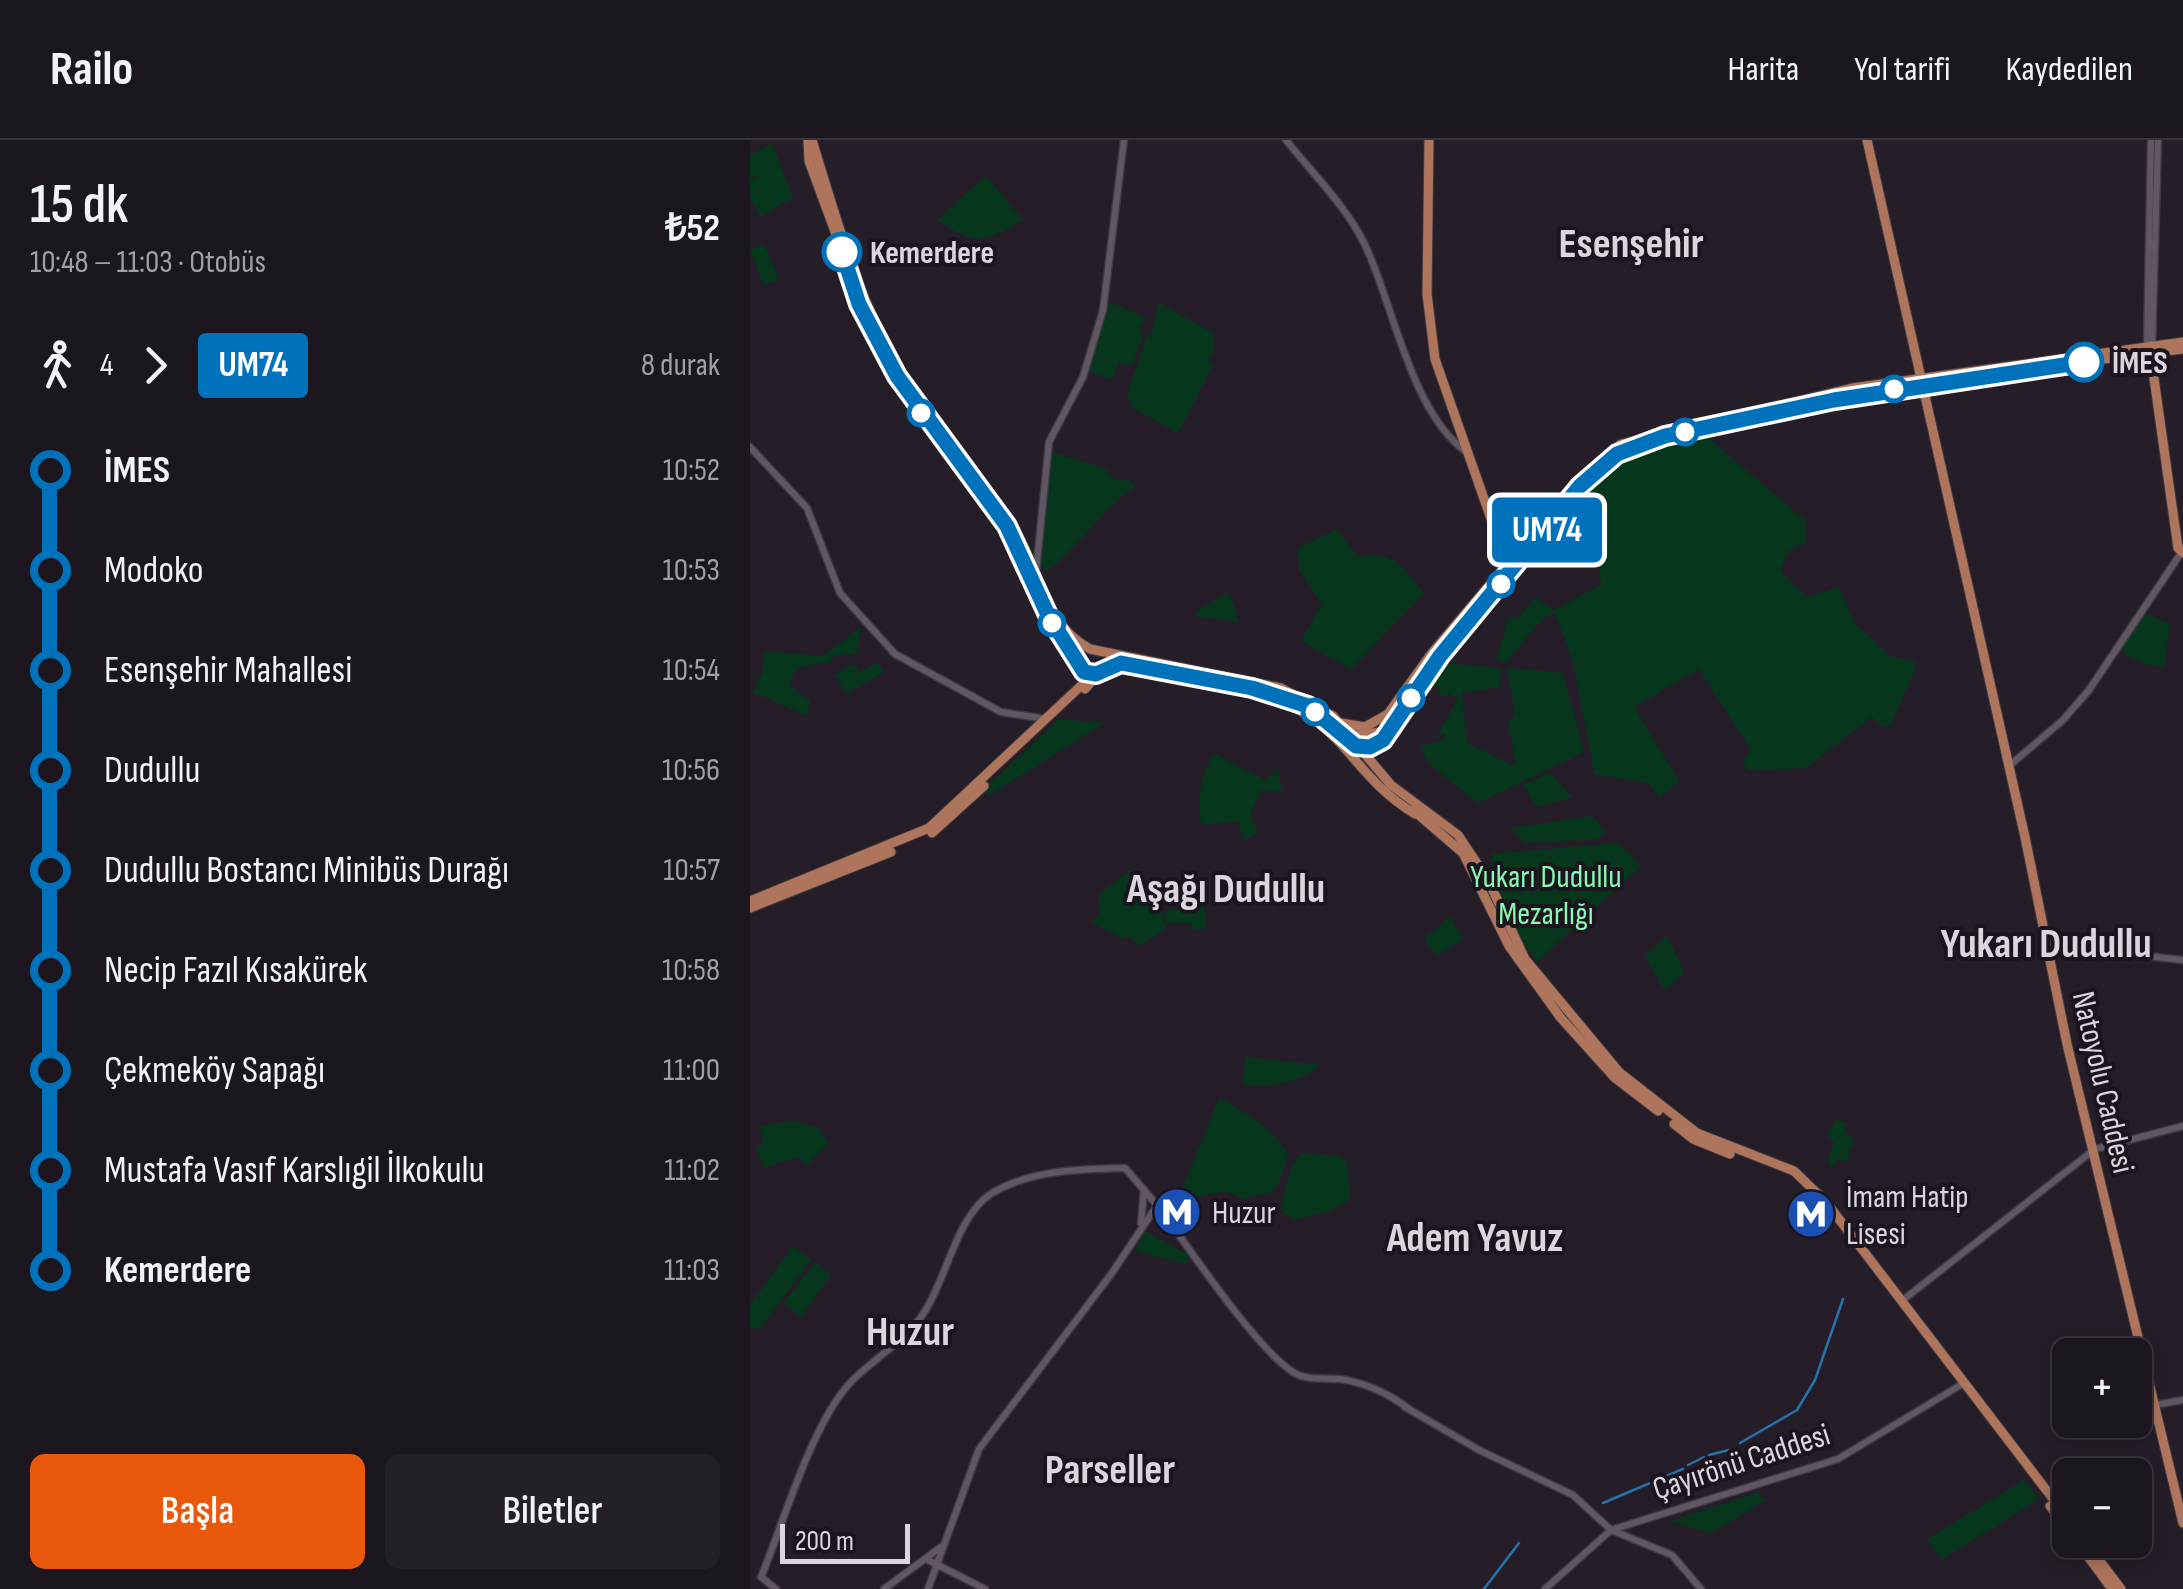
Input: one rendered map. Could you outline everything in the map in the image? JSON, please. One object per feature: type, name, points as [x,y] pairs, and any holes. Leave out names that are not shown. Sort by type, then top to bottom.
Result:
[{"type":"main road","points":[[810,140],[811,168],[858,295],[898,374],[1007,526],[1048,615],[1081,667],[1101,670]]},
{"type":"main road","points":[[1429,140],[1428,316],[1435,360],[1509,569]]},
{"type":"main road","name":"Natoyolu Caddesi","points":[[1867,140],[1918,381],[2009,766],[2067,1044],[2183,1523]]},
{"type":"main road","points":[[1334,722],[1342,736],[1388,731],[1432,653],[1580,486],[1628,448],[1686,431],[1918,381],[2183,346]]},
{"type":"main road","points":[[2151,349],[2182,553]]},
{"type":"main road","points":[[986,494],[1011,524],[1059,624],[1103,656],[1101,670]]},
{"type":"main road","points":[[1142,666],[1298,708],[1334,722],[1365,727],[1395,718],[1509,569]]},
{"type":"main road","points":[[750,900],[929,828],[1082,686],[1080,656],[1094,650],[1254,682],[1302,696],[1334,722],[1383,791],[1431,824]]},
{"type":"main road","points":[[750,908],[933,832],[1101,670],[1121,663],[1252,688]]},
{"type":"main road","points":[[1298,708],[1296,702],[1302,696]]},
{"type":"main road","points":[[1351,736],[1391,785],[1458,835],[1473,853],[1525,959],[1617,1075]]},
{"type":"main road","points":[[1374,774],[1465,855],[1509,946],[1540,992],[1617,1075],[1693,1139],[1793,1175],[1833,1216],[2052,1508]]},
{"type":"main road","points":[[1961,1385],[2052,1499]]},
{"type":"main road","points":[[2089,1558],[2112,1589]]},
{"type":"main road","points":[[2098,1558],[2121,1589]]},
{"type":"street","points":[[1036,574],[1049,442],[1083,376],[1103,310],[1124,140]]},
{"type":"street","points":[[1286,140],[1354,226],[1399,346],[1455,444],[1466,452]]},
{"type":"street","points":[[2151,349],[2154,140]]},
{"type":"street","points":[[750,447],[808,508],[840,593],[895,654],[1001,712],[1047,719]]},
{"type":"street","points":[[2009,766],[2064,720],[2089,690],[2182,553]]},
{"type":"street","points":[[1028,716],[1034,732]]},
{"type":"street","points":[[2048,944],[2183,960]]},
{"type":"street","points":[[1901,1302],[2095,1148],[2183,1126]]},
{"type":"street","points":[[776,1589],[762,1577],[795,1487],[830,1416],[848,1385],[883,1358],[922,1315],[975,1208],[992,1193],[1051,1172],[1125,1168],[1283,1365],[1302,1377],[1360,1384],[1386,1392],[1409,1410],[1479,1450],[1573,1495],[1611,1530],[1672,1555],[1700,1589]]},
{"type":"street","points":[[1140,1228],[1144,1189]]},
{"type":"street","points":[[928,1589],[979,1449],[1120,1262],[1140,1228],[1154,1210],[1163,1212]]},
{"type":"street","name":"Çayırönü Caddesi","points":[[1545,1589],[1611,1530],[1838,1458],[1961,1385]]},
{"type":"street","points":[[2154,1405],[2183,1400]]},
{"type":"street","points":[[884,1589],[943,1547]]},
{"type":"street","points":[[926,1559],[986,1589]]},
{"type":"green space","points":[[772,144],[793,198],[760,216],[750,197],[750,180],[759,174],[750,177],[750,155]]},
{"type":"green space","points":[[986,176],[1023,220],[980,239],[962,235],[937,220]]},
{"type":"green space","points":[[764,244],[779,279],[763,285],[750,250]]},
{"type":"green space","points":[[1109,302],[1147,318],[1139,328],[1142,337],[1132,366],[1118,362],[1112,380],[1088,371]]},
{"type":"green space","points":[[1158,303],[1213,333],[1214,352],[1207,361],[1213,365],[1178,433],[1131,407],[1127,396],[1146,339],[1152,333]]},
{"type":"green space","points":[[1699,430],[1806,521],[1806,541],[1788,552],[1780,571],[1807,597],[1839,587],[1854,623],[1890,656],[1915,662],[1916,667],[1890,727],[1881,726],[1872,717],[1806,768],[1747,770],[1743,761],[1751,750],[1699,669],[1634,707],[1679,781],[1660,797],[1648,783],[1594,774],[1573,661],[1555,613],[1543,618],[1505,663],[1496,659],[1509,617],[1519,617],[1535,597],[1554,610],[1601,585],[1590,493],[1600,480],[1638,452]]},
{"type":"green space","points":[[1052,452],[1104,468],[1116,481],[1128,478],[1135,487],[1046,571],[1041,566]]},
{"type":"green space","points":[[1337,529],[1357,557],[1389,558],[1424,593],[1351,669],[1301,641],[1322,604],[1299,570],[1298,548]]},
{"type":"green space","points":[[1229,593],[1239,622],[1197,617],[1196,611]]},
{"type":"green space","points":[[2142,612],[2170,624],[2164,667],[2143,664],[2115,648]]},
{"type":"green space","points":[[861,627],[856,654],[834,655],[830,661],[797,668],[788,684],[810,701],[807,716],[753,692],[763,671],[764,651],[823,656]]},
{"type":"green space","points":[[878,662],[884,672],[846,694],[835,675],[854,664],[859,673]]},
{"type":"green space","points":[[1441,663],[1501,668],[1499,687],[1462,693],[1467,743],[1516,767],[1508,722],[1515,716],[1507,668],[1563,673],[1584,752],[1478,803],[1429,764],[1422,746],[1447,738],[1445,734],[1437,735],[1458,698],[1449,692],[1446,697],[1438,693],[1439,687],[1432,686]]},
{"type":"green space","points":[[1059,719],[1105,723],[988,796],[982,791]]},
{"type":"green space","points":[[1214,753],[1266,781],[1277,768],[1283,792],[1262,790],[1250,813],[1258,834],[1244,840],[1238,821],[1202,825],[1200,789]]},
{"type":"green space","points":[[1550,773],[1572,797],[1537,807],[1523,785]]},
{"type":"green space","points":[[1592,816],[1605,830],[1598,839],[1525,843],[1510,828]]},
{"type":"green space","name":"Yukarı Dudullu Mezarlığı","points":[[1617,843],[1641,866],[1537,962],[1511,925],[1499,898],[1492,854]]},
{"type":"green space","points":[[1131,870],[1139,903],[1157,899],[1166,929],[1139,946],[1129,937],[1121,938],[1092,922],[1100,915],[1099,894]]},
{"type":"green space","points":[[1205,908],[1206,929],[1192,930],[1191,923],[1166,923],[1166,909]]},
{"type":"green space","points":[[1450,917],[1463,939],[1437,956],[1424,939]]},
{"type":"green space","points":[[1667,936],[1684,972],[1664,990],[1645,955]]},
{"type":"green space","points":[[1245,1057],[1320,1062],[1296,1079],[1252,1086],[1243,1085]]},
{"type":"green space","points":[[1219,1098],[1258,1122],[1283,1146],[1288,1155],[1278,1185],[1269,1193],[1244,1199],[1224,1191],[1182,1200],[1179,1197]]},
{"type":"green space","points":[[1836,1119],[1846,1123],[1845,1132],[1854,1140],[1851,1149],[1846,1149],[1850,1154],[1847,1162],[1837,1159],[1833,1168],[1828,1161],[1834,1142],[1827,1135]]},
{"type":"green space","points":[[793,1121],[820,1129],[828,1143],[806,1166],[798,1157],[764,1168],[756,1147],[764,1143],[759,1126]]},
{"type":"green space","points":[[1302,1153],[1338,1156],[1347,1162],[1350,1199],[1331,1211],[1293,1220],[1280,1209],[1292,1165]]},
{"type":"green space","points":[[1144,1231],[1185,1253],[1190,1258],[1186,1264],[1136,1251]]},
{"type":"green space","points":[[793,1246],[811,1260],[758,1331],[750,1325],[750,1305]]},
{"type":"green space","points":[[815,1263],[831,1275],[801,1317],[784,1303]]},
{"type":"green space","points":[[2024,1480],[2039,1499],[1941,1560],[1927,1539]]},
{"type":"green space","points":[[1759,1492],[1765,1501],[1711,1533],[1670,1521]]},
{"type":"waterway","points":[[1740,1443],[1797,1410],[1815,1380],[1843,1299]]},
{"type":"waterway","points":[[1709,1455],[1729,1450]]},
{"type":"waterway","points":[[1688,1465],[1704,1457]]},
{"type":"waterway","points":[[1603,1503],[1683,1469]]},
{"type":"waterway","points":[[1484,1589],[1519,1543]]},
{"type":"tunnel","points":[[1252,688],[1290,701],[1321,719],[1374,774]]},
{"type":"tunnel","points":[[1354,745],[1375,745],[1391,729]]},
{"type":"bus line","name":"UM74","points":[[842,252],[859,304],[908,396],[1007,526],[1048,615],[1084,672],[1096,674],[1106,666],[1121,663],[1252,688],[1308,706],[1356,746],[1364,748],[1383,740],[1440,656],[1580,486],[1628,448],[1686,431],[1906,386],[2084,362]]},
{"type":"place","name":"Kemerdere","points":[[842,252]]},
{"type":"place","name":"İMES","points":[[2084,362]]},
{"type":"place","name":"Huzur","points":[[1177,1212]]},
{"type":"place","name":"İmam Hatip Lisesi","points":[[1811,1214]]},
{"type":"district","name":"Esenşehir","points":[[1631,242]]},
{"type":"district","name":"Aşağı Dudullu","points":[[1226,887]]},
{"type":"district","name":"Yukarı Dudullu","points":[[2046,942]]},
{"type":"district","name":"Adem Yavuz","points":[[1475,1236]]},
{"type":"district","name":"Huzur","points":[[910,1330]]},
{"type":"district","name":"Parseller","points":[[1110,1468]]}]
